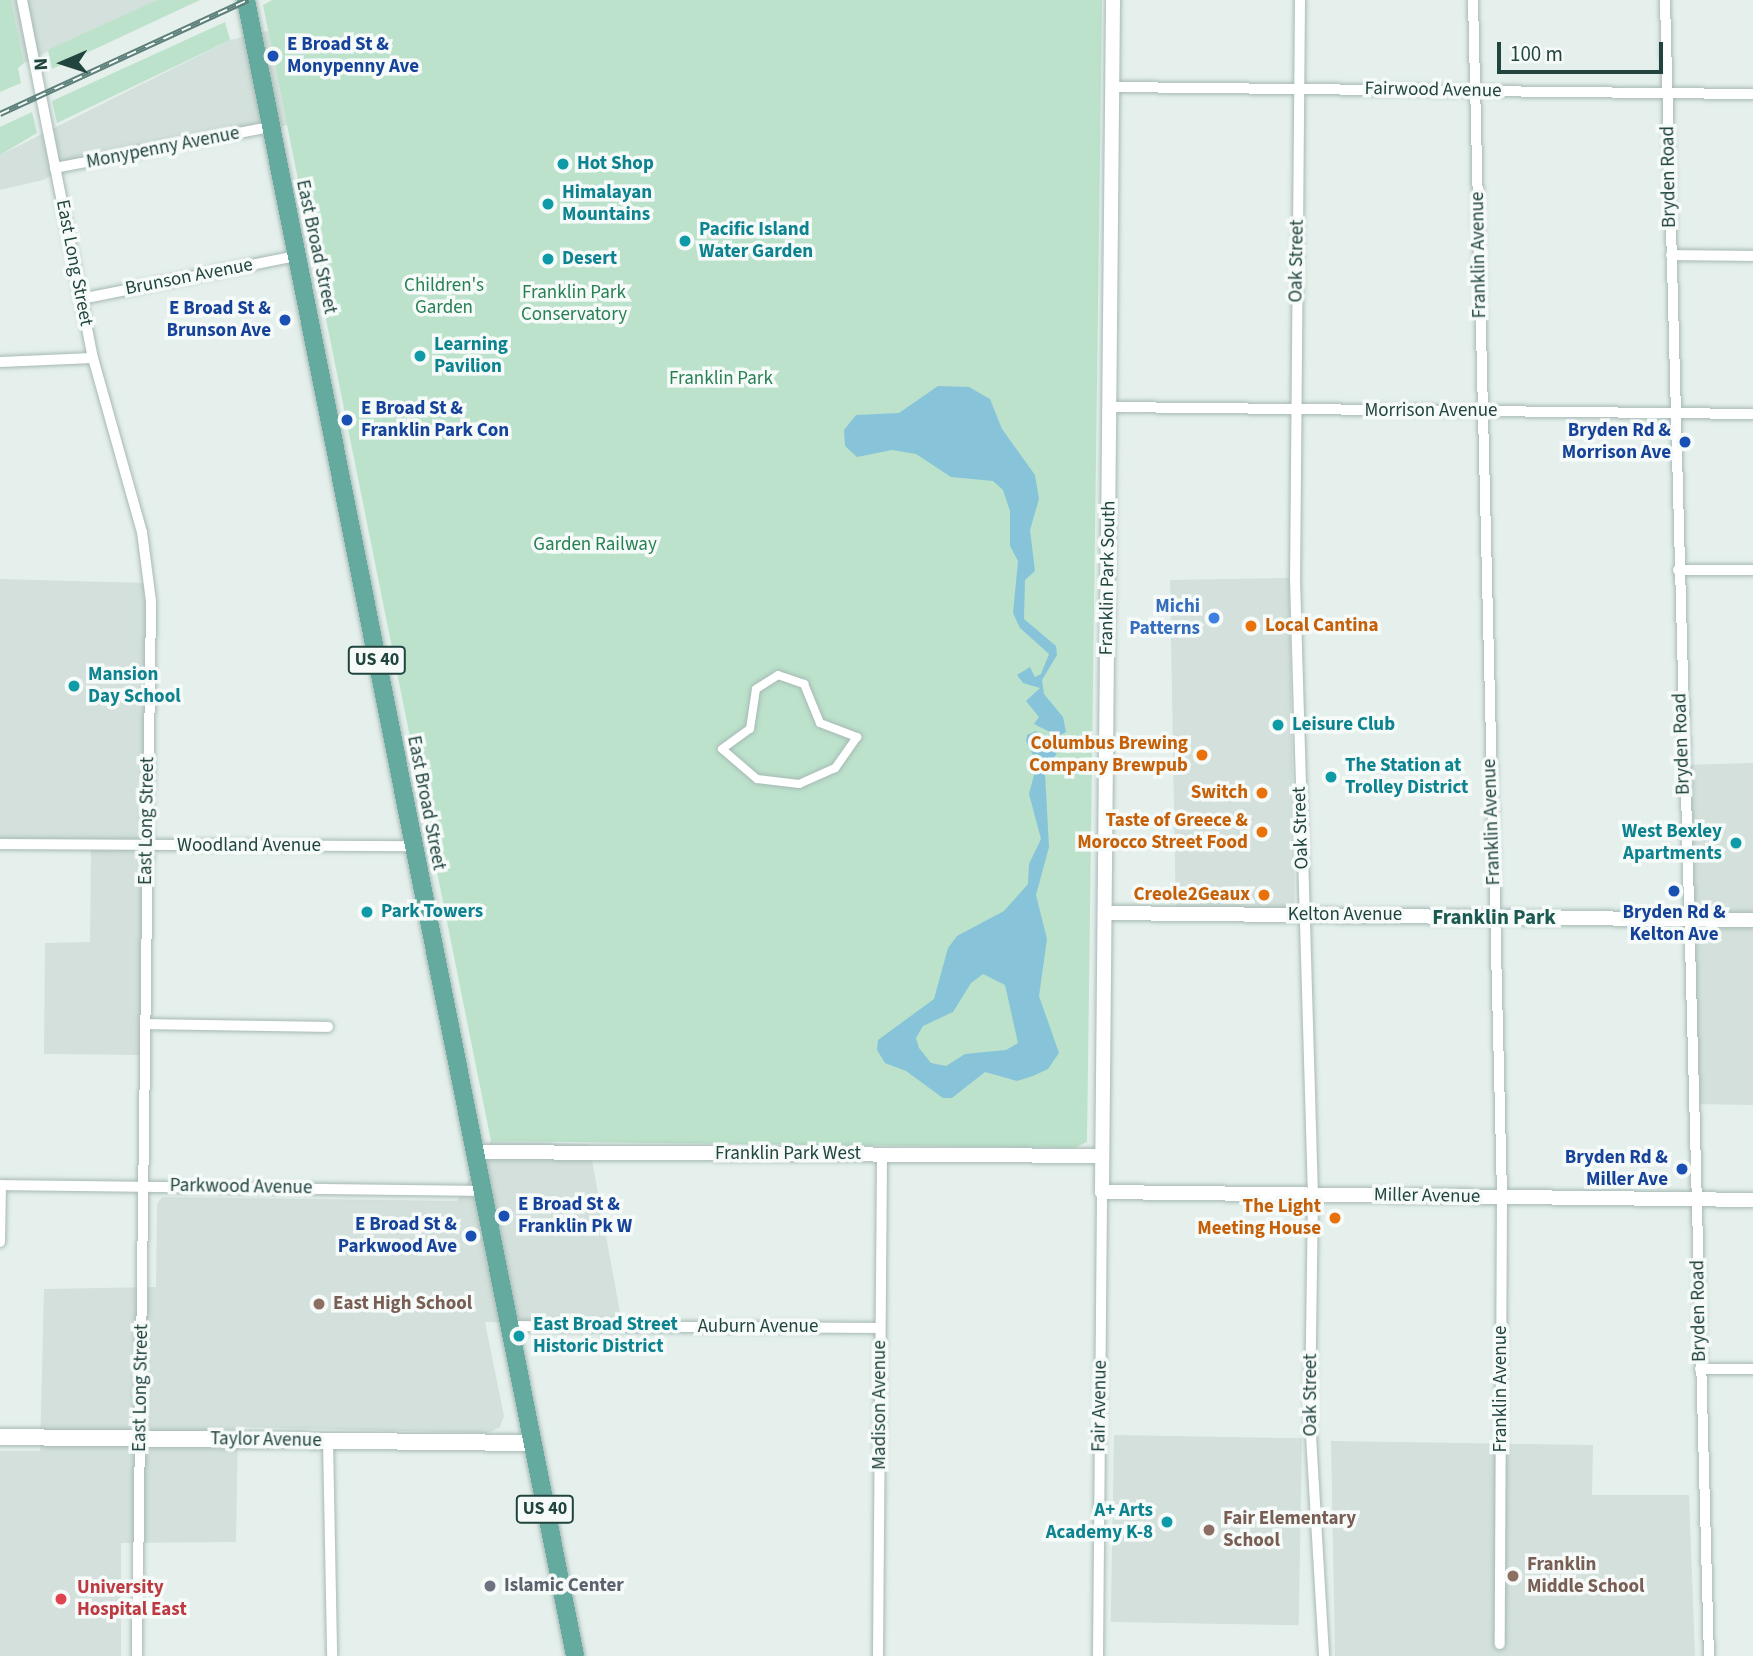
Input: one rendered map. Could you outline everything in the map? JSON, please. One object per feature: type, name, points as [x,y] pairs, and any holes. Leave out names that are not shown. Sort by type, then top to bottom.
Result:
[{"type":"main road","name":"East Broad Street","points":[[246,0],[575,1656]]},
{"type":"main road","name":"Taylor Avenue","points":[[0,1437],[532,1443]]},
{"type":"street","name":"East Long Street","points":[[22,0],[93,358],[136,508],[149,573],[137,1656]]},
{"type":"street","name":"Franklin Park South","points":[[1102,1156],[1113,0]]},
{"type":"street","name":"Oak Street","points":[[1300,0],[1296,410],[1304,915],[1313,1195],[1310,1419],[1324,1656]]},
{"type":"street","name":"Franklin Avenue","points":[[1473,0],[1502,1197],[1500,1644]]},
{"type":"street","name":"Bryden Road","points":[[1665,0],[1687,919],[1709,1656]]},
{"type":"street","name":"Fairwood Avenue","points":[[1112,86],[1753,94]]},
{"type":"street","name":"Monypenny Avenue","points":[[55,168],[270,127]]},
{"type":"street","points":[[1671,255],[1753,256]]},
{"type":"street","name":"Brunson Avenue","points":[[82,299],[297,256]]},
{"type":"street","points":[[0,362],[93,358]]},
{"type":"street","name":"Morrison Avenue","points":[[1109,407],[1753,414]]},
{"type":"street","points":[[1678,570],[1753,570]]},
{"type":"street","points":[[778,675],[804,684],[820,723],[857,737],[835,768],[811,780],[788,785],[747,775],[722,749],[750,729],[756,689],[778,675]]},
{"type":"street","name":"Woodland Avenue","points":[[0,844],[413,846]]},
{"type":"street","name":"Kelton Avenue","points":[[1105,913],[1753,920]]},
{"type":"street","points":[[145,1024],[328,1027]]},
{"type":"street","name":"Franklin Park West","points":[[474,1152],[1102,1156]]},
{"type":"street","name":"Madison Avenue","points":[[877,1656],[882,1154]]},
{"type":"street","name":"Fair Avenue","points":[[1098,1656],[1102,1156]]},
{"type":"street","points":[[0,1185],[0,1242]]},
{"type":"street","name":"Parkwood Avenue","points":[[0,1185],[482,1191]]},
{"type":"street","name":"Miller Avenue","points":[[1102,1192],[1753,1200]]},
{"type":"street","name":"Auburn Avenue","points":[[509,1326],[880,1328]]},
{"type":"street","points":[[1700,1368],[1753,1369]]},
{"type":"street","points":[[328,1440],[332,1656]]},
{"type":"shaded area","points":[[11,0],[157,0],[24,63]]},
{"type":"shaded area","points":[[268,31],[287,125],[64,169],[43,180],[0,190],[0,155],[230,40]]},
{"type":"shaded area","points":[[1289,578],[1295,909],[1176,911],[1170,580]]},
{"type":"shaded area","points":[[0,579],[146,583],[144,1055],[44,1054],[45,943],[90,942],[91,843],[0,842]]},
{"type":"shaded area","points":[[1753,763],[1753,1105],[1693,1104],[1681,765]]},
{"type":"shaded area","points":[[491,1141],[589,1144],[622,1323],[485,1322],[504,1416],[500,1427],[488,1433],[238,1427],[236,1542],[121,1543],[121,1656],[0,1656],[0,1451],[40,1451],[44,1289],[156,1287],[157,1204],[162,1197],[457,1201]]},
{"type":"shaded area","name":"Fair Elementary School","points":[[1114,1435],[1302,1438],[1299,1625],[1111,1622]]},
{"type":"shaded area","name":"Franklin Middle School","points":[[1331,1441],[1593,1445],[1592,1495],[1689,1495],[1695,1656],[1335,1656]]},
{"type":"green space","points":[[0,0],[11,0],[24,63],[18,68],[21,83],[0,92]]},
{"type":"green space","points":[[157,0],[200,0],[52,69],[48,50]]},
{"type":"green space","name":"Franklin Park","points":[[272,0],[1102,0],[1087,1142],[1074,1148],[491,1141],[263,5]]},
{"type":"green space","points":[[225,22],[230,40],[57,123],[52,101]]},
{"type":"green space","points":[[32,112],[37,133],[0,155],[0,127]]},
{"type":"water","points":[[938,386],[969,387],[990,399],[1002,429],[1035,475],[1039,499],[1030,530],[1035,571],[1025,580],[1024,619],[1056,646],[1057,655],[1042,680],[1044,694],[1063,717],[1066,732],[1058,736],[1034,724],[1039,717],[1026,701],[1040,688],[1023,683],[1017,675],[1030,667],[1035,677],[1041,674],[1049,654],[1020,628],[1013,613],[1018,561],[1010,546],[1010,511],[1003,490],[993,481],[951,477],[916,454],[892,450],[857,457],[845,446],[844,430],[856,415],[899,413]]},
{"type":"water","points":[[1036,731],[1061,746],[1045,773],[1049,847],[1036,895],[1047,939],[1039,996],[1059,1053],[1048,1069],[1033,1076],[1017,1081],[985,1072],[952,1098],[943,1098],[906,1071],[885,1063],[877,1050],[878,1040],[934,999],[948,948],[957,936],[1004,911],[1028,884],[1029,864],[1041,839],[1029,794],[1037,763],[1026,741],[1027,735]],"holes":[[[983,974],[1005,985],[1018,1043],[1006,1050],[965,1054],[946,1066],[931,1063],[919,1048],[916,1038],[923,1026],[953,1012],[971,983]]]},
{"type":"railway","points":[[0,114],[248,0]]},
{"type":"place","name":"E Broad St & Monypenny Ave","points":[[273,56]]},
{"type":"place","name":"Hot Shop","points":[[563,164]]},
{"type":"place","name":"Himalayan Mountains","points":[[548,204]]},
{"type":"place","name":"Pacific Island Water Garden","points":[[685,241]]},
{"type":"place","name":"Desert","points":[[548,259]]},
{"type":"place","name":"E Broad St & Brunson Ave","points":[[285,320]]},
{"type":"place","name":"Learning Pavilion","points":[[420,356]]},
{"type":"place","name":"E Broad St & Franklin Park Con","points":[[347,420]]},
{"type":"place","name":"Bryden Rd & Morrison Ave","points":[[1685,442]]},
{"type":"place","name":"Michi Patterns","points":[[1214,618]]},
{"type":"place","name":"Local Cantina","points":[[1251,626]]},
{"type":"place","name":"Mansion Day School","points":[[74,686]]},
{"type":"place","name":"Leisure Club","points":[[1278,725]]},
{"type":"place","name":"Columbus Brewing Company Brewpub","points":[[1202,755]]},
{"type":"place","name":"The Station at Trolley District","points":[[1331,777]]},
{"type":"place","name":"Switch","points":[[1262,793]]},
{"type":"place","name":"Taste of Greece & Morocco Street Food","points":[[1262,832]]},
{"type":"place","name":"West Bexley Apartments","points":[[1736,843]]},
{"type":"place","name":"Bryden Rd & Kelton Ave","points":[[1674,891]]},
{"type":"place","name":"Creole2Geaux","points":[[1264,895]]},
{"type":"place","name":"Park Towers","points":[[367,912]]},
{"type":"place","name":"Bryden Rd & Miller Ave","points":[[1682,1169]]},
{"type":"place","name":"E Broad St & Franklin Pk W","points":[[504,1216]]},
{"type":"place","name":"The Light Meeting House","points":[[1335,1218]]},
{"type":"place","name":"E Broad St & Parkwood Ave","points":[[471,1236]]},
{"type":"place","name":"East High School","points":[[319,1304]]},
{"type":"place","name":"East Broad Street Historic District","points":[[519,1336]]},
{"type":"place","name":"A+ Arts Academy K-8","points":[[1167,1522]]},
{"type":"place","name":"Fair Elementary School","points":[[1209,1530]]},
{"type":"place","name":"Franklin Middle School","points":[[1513,1576]]},
{"type":"place","name":"Islamic Center","points":[[490,1586]]},
{"type":"place","name":"University Hospital East","points":[[61,1599]]},
{"type":"district","name":"Franklin Park","points":[[1494,917]]},
{"type":"park label","name":"Children's Garden","points":[[444,297]]},
{"type":"park label","name":"Franklin Park Conservatory","points":[[574,304]]},
{"type":"park label","name":"Garden Railway","points":[[595,545]]}]
